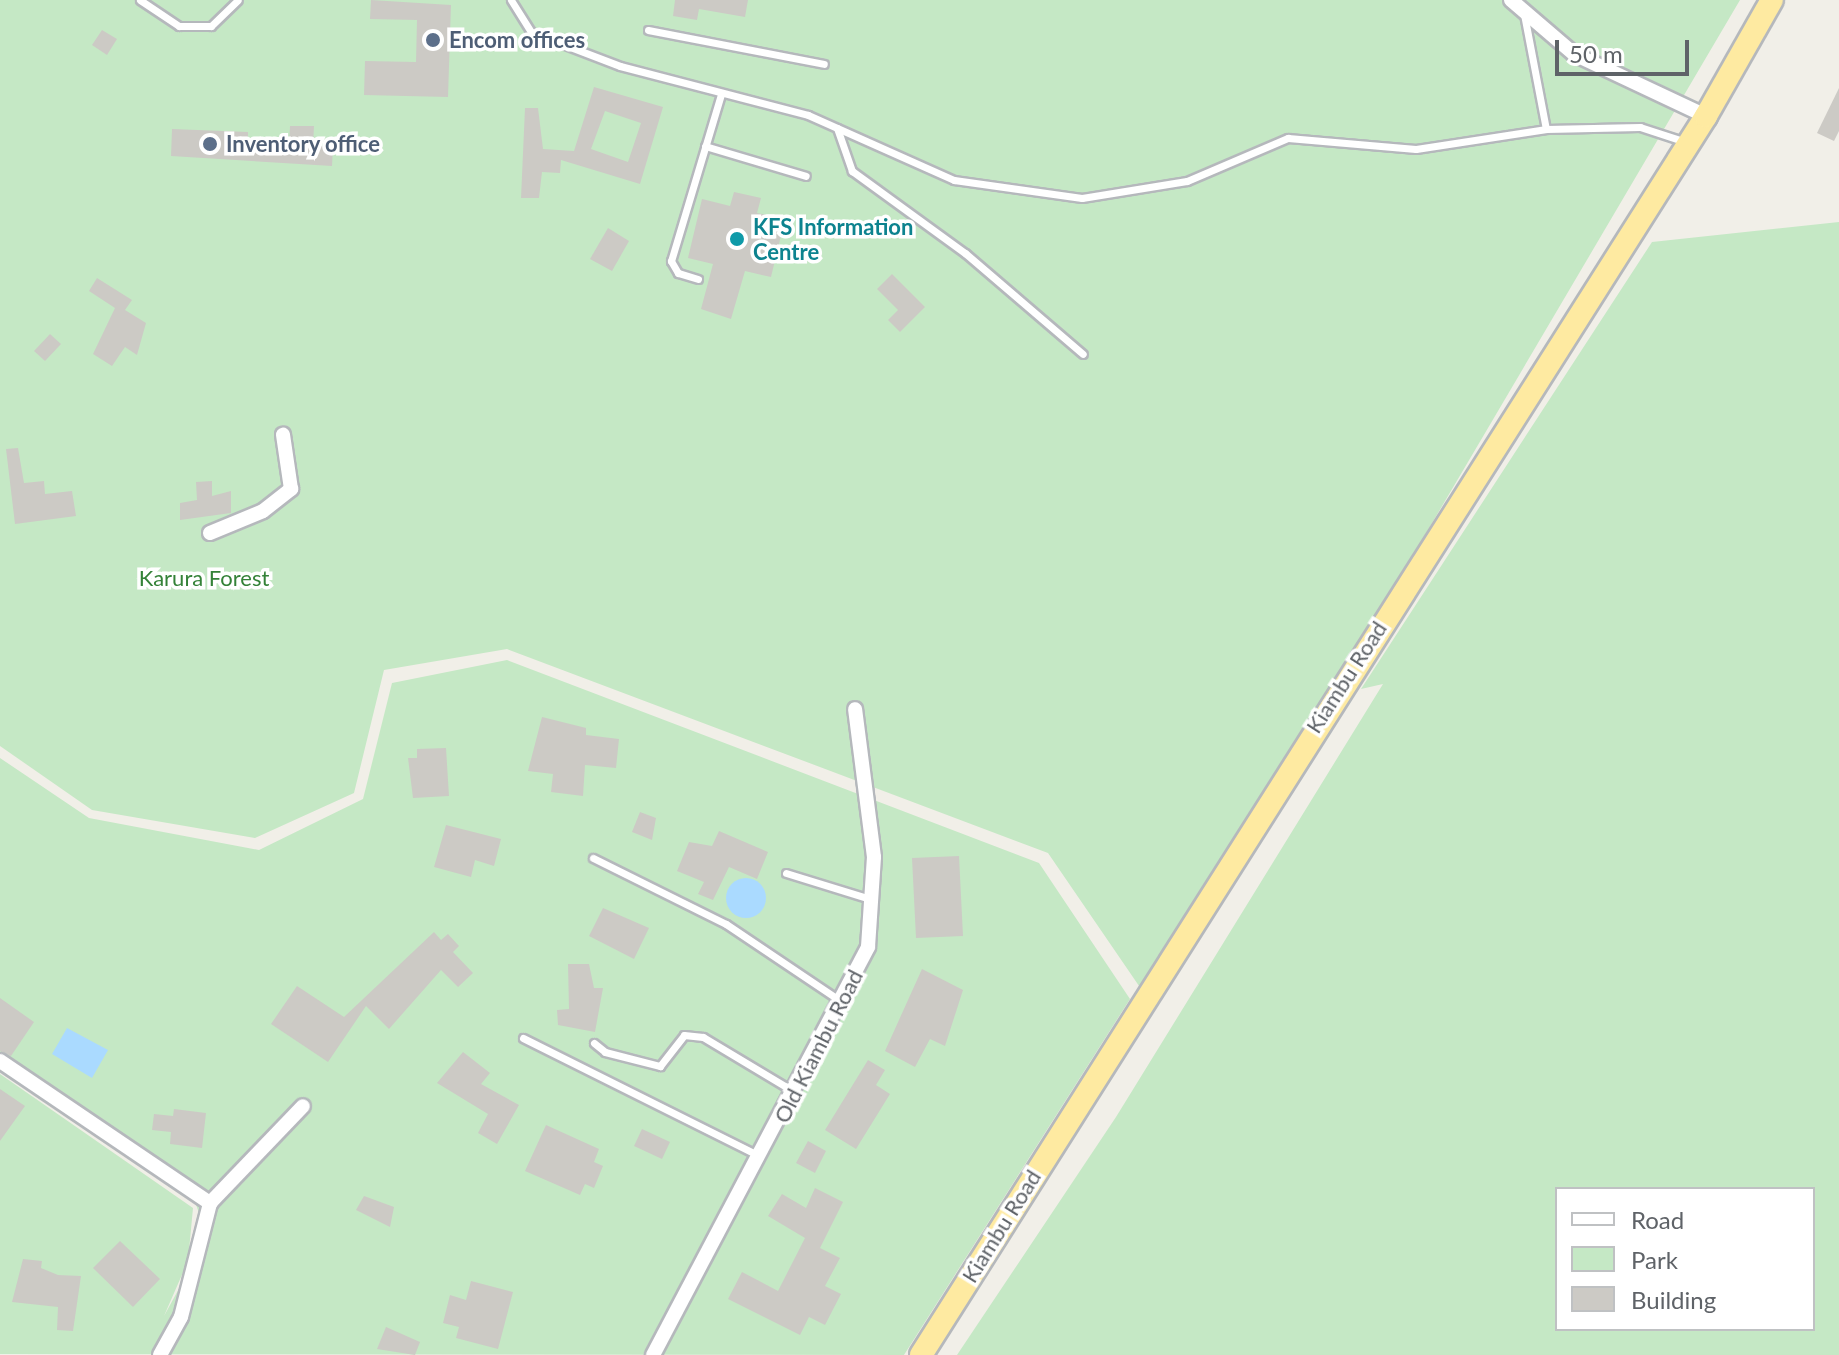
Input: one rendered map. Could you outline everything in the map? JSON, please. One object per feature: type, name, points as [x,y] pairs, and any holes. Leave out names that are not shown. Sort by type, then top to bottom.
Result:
[{"type":"highway","name":"Kiambu Road","points":[[921,1355],[1706,116],[1772,0]]},
{"type":"street","points":[[1511,0],[1574,54],[1706,116]]},
{"type":"street","points":[[210,533],[263,511],[291,489],[283,435]]},
{"type":"street","name":"Old Kiambu Road","points":[[653,1355],[843,1003],[868,947],[876,901],[855,709]]},
{"type":"street","points":[[0,1061],[210,1203]]},
{"type":"street","points":[[160,1355],[181,1317],[210,1203],[303,1106]]},
{"type":"lane","points":[[140,0],[179,26],[211,26],[238,0]]},
{"type":"lane","points":[[511,0],[531,32],[837,128],[954,180],[1082,198],[1187,181],[1288,138],[1416,149],[1546,129],[1640,127],[1688,143]]},
{"type":"lane","points":[[1524,14],[1546,129]]},
{"type":"lane","points":[[648,30],[824,64]]},
{"type":"lane","points":[[698,279],[678,273],[671,261],[721,94]]},
{"type":"lane","points":[[837,128],[852,171],[965,253],[1083,354]]},
{"type":"lane","points":[[705,146],[806,176]]},
{"type":"lane","points":[[593,858],[726,924],[843,1003]]},
{"type":"lane","points":[[786,873],[876,901]]},
{"type":"lane","points":[[594,1043],[605,1052],[660,1066],[684,1035],[703,1037],[795,1093]]},
{"type":"lane","points":[[523,1038],[760,1156]]},
{"type":"green space","name":"Karura Forest","points":[[0,0],[1740,0],[1150,1002],[1048,853],[507,649],[384,670],[354,793],[255,838],[92,810],[0,746]]},
{"type":"green space","points":[[1839,222],[1839,1355],[957,1355],[1116,1117],[1383,684],[1361,689],[1652,242]]},
{"type":"green space","points":[[507,660],[1039,863],[1130,999],[904,1355],[0,1354],[0,1074],[193,1208],[188,1261],[164,1316],[193,1263],[199,1213],[195,1202],[0,1069],[0,758],[89,818],[259,850],[363,799],[392,683]]},
{"type":"water","points":[[746,878],[760,884],[766,898],[760,912],[746,918],[732,912],[726,898],[732,884]]},
{"type":"water","points":[[67,1028],[108,1050],[92,1078],[52,1054]]},
{"type":"building","name":"Encom offices","points":[[371,0],[451,5],[448,97],[364,95],[365,61],[416,62],[417,20],[370,19]]},
{"type":"building","points":[[675,0],[748,0],[745,17],[699,9],[697,20],[673,16]]},
{"type":"building","points":[[102,30],[117,39],[107,55],[92,45]]},
{"type":"building","points":[[594,87],[663,107],[640,184],[561,160],[560,173],[542,172],[539,198],[521,198],[525,108],[538,108],[543,149],[574,151]],"holes":[[[605,111],[641,123],[628,162],[591,149]]]},
{"type":"building","points":[[1839,88],[1839,131],[1834,141],[1817,133]]},
{"type":"building","points":[[290,126],[314,126],[313,146],[333,146],[332,166],[171,156],[172,129],[248,132],[248,144],[289,145]]},
{"type":"building","name":"KFS Information Centre","points":[[734,192],[761,198],[757,213],[785,219],[771,277],[745,271],[731,319],[701,309],[713,264],[688,258],[702,199],[730,206]]},
{"type":"building","points":[[608,228],[629,241],[612,271],[590,259]]},
{"type":"building","points":[[892,274],[925,307],[900,332],[888,320],[898,310],[877,289]]},
{"type":"building","points":[[97,278],[132,300],[125,310],[146,323],[137,355],[125,347],[112,366],[93,354],[115,308],[89,291]]},
{"type":"building","points":[[50,334],[61,344],[45,361],[34,351]]},
{"type":"building","points":[[18,448],[24,483],[44,481],[45,494],[72,491],[76,516],[15,524],[6,449]]},
{"type":"building","points":[[212,481],[212,496],[231,491],[231,513],[180,520],[180,503],[197,500],[196,482]]},
{"type":"building","points":[[542,717],[586,728],[586,735],[619,739],[616,768],[585,765],[583,796],[551,792],[553,774],[528,771]]},
{"type":"building","points":[[446,748],[449,796],[413,798],[408,758],[417,758],[417,749]]},
{"type":"building","points":[[640,812],[656,818],[652,840],[632,832]]},
{"type":"building","points":[[446,825],[501,839],[494,866],[475,860],[471,877],[434,867]]},
{"type":"building","points":[[719,831],[768,852],[757,879],[729,867],[713,900],[698,894],[704,882],[677,871],[689,842],[712,846]]},
{"type":"building","points":[[959,856],[963,936],[916,938],[912,858]]},
{"type":"building","points":[[603,908],[649,928],[634,959],[589,936]]},
{"type":"building","points":[[434,932],[441,940],[448,934],[459,946],[453,952],[473,973],[458,987],[441,970],[389,1029],[366,1006],[328,1062],[271,1024],[297,986],[344,1017]]},
{"type":"building","points":[[568,964],[589,964],[594,988],[603,988],[595,1032],[558,1025],[557,1010],[569,1009]]},
{"type":"building","points":[[922,969],[963,990],[945,1046],[930,1039],[915,1067],[885,1051]]},
{"type":"building","points":[[0,998],[34,1022],[11,1056],[0,1051]]},
{"type":"building","points":[[463,1052],[490,1073],[481,1084],[519,1105],[497,1144],[478,1133],[488,1114],[437,1083]]},
{"type":"building","points":[[868,1060],[885,1070],[876,1085],[890,1094],[856,1149],[825,1130]]},
{"type":"building","points":[[0,1089],[25,1106],[0,1141]]},
{"type":"building","points":[[174,1109],[206,1113],[202,1148],[170,1144],[171,1132],[152,1130],[154,1114],[173,1116]]},
{"type":"building","points":[[546,1125],[599,1149],[594,1162],[603,1166],[594,1188],[585,1184],[580,1195],[525,1171]]},
{"type":"building","points":[[642,1129],[670,1142],[662,1159],[634,1146]]},
{"type":"building","points":[[808,1141],[826,1151],[815,1173],[796,1163]]},
{"type":"building","points":[[815,1188],[843,1202],[820,1248],[840,1258],[825,1286],[841,1294],[825,1325],[809,1317],[800,1335],[728,1299],[742,1272],[778,1291],[805,1238],[768,1216],[782,1194],[806,1208]]},
{"type":"building","points":[[364,1196],[394,1207],[390,1227],[356,1210]]},
{"type":"building","points":[[120,1241],[160,1279],[133,1307],[93,1268]]},
{"type":"building","points":[[23,1259],[42,1261],[41,1268],[58,1275],[81,1276],[73,1331],[57,1330],[58,1307],[12,1302]]},
{"type":"building","points":[[471,1281],[513,1292],[498,1349],[456,1338],[459,1327],[443,1323],[450,1295],[466,1300]]},
{"type":"building","points":[[386,1327],[420,1342],[415,1355],[377,1349]]},
{"type":"place","name":"Encom offices","points":[[433,40]]},
{"type":"place","name":"Inventory office","points":[[210,144]]},
{"type":"place","name":"KFS Information Centre","points":[[737,239]]}]
